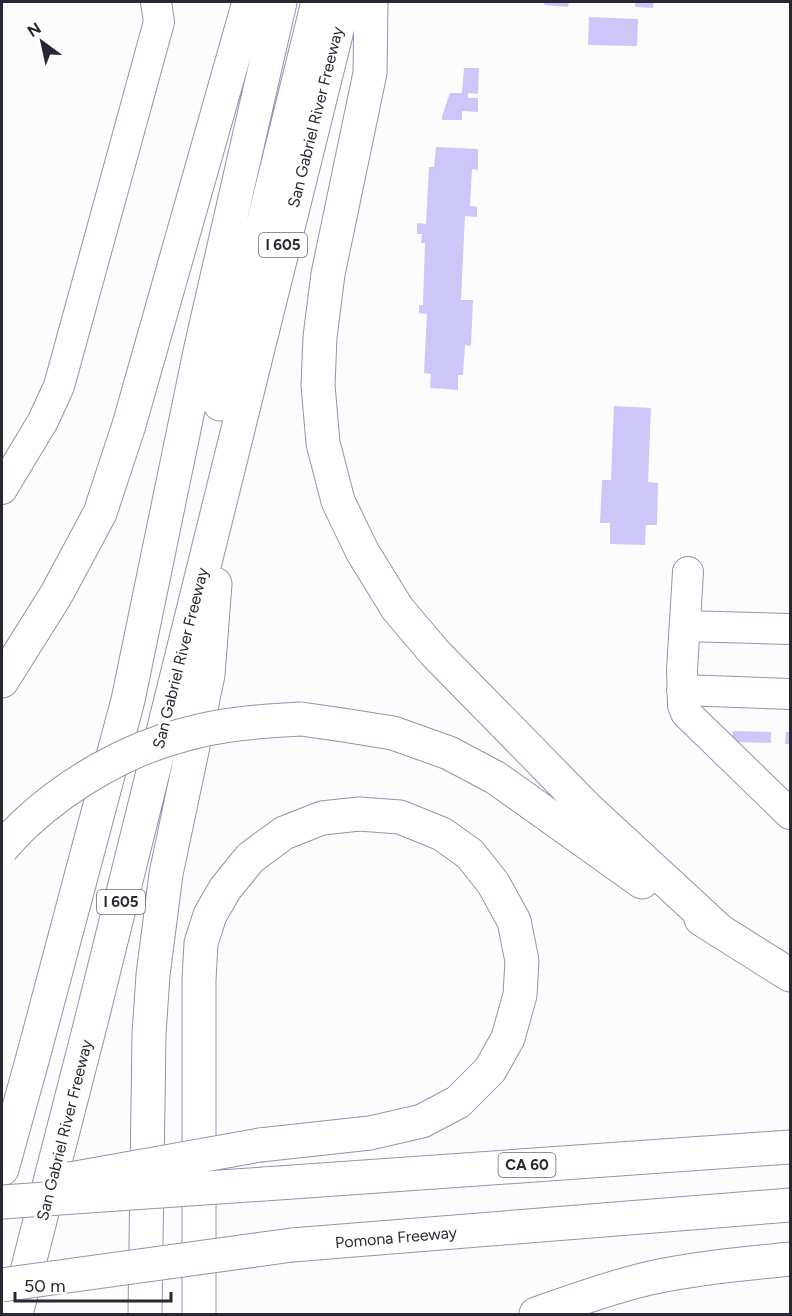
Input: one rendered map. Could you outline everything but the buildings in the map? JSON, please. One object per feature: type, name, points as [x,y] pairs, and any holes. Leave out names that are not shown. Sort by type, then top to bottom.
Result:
[{"type":"highway","points":[[2,681],[56,595],[100,513],[129,425],[249,2]]},
{"type":"highway","name":"I 605","points":[[2,1169],[128,700],[201,346],[280,2]]},
{"type":"highway","points":[[201,346],[234,285],[303,2]]},
{"type":"highway","points":[[2,1295],[128,788],[192,514],[318,2]]},
{"type":"highway","name":"San Gabriel River Freeway","points":[[16,1314],[93,1014],[344,2]]},
{"type":"highway","points":[[371,2],[370,73],[328,274],[320,337],[318,385],[323,443],[338,501],[362,551],[397,608],[435,653],[587,808],[718,929]]},
{"type":"highway","points":[[145,1314],[149,1046],[153,975],[166,874],[208,675],[222,489]]},
{"type":"highway","points":[[2,848],[28,821],[68,789],[140,749],[182,735],[259,722],[301,719],[343,725],[393,734],[449,753],[496,778],[650,888],[790,975]]},
{"type":"highway","points":[[2,1191],[260,1145],[370,1133],[422,1121],[458,1101],[490,1070],[508,1038],[520,995],[522,961],[514,921],[493,883],[470,854],[442,834],[400,817],[359,814],[322,818],[284,833],[250,858],[225,890],[210,915],[201,943],[199,980],[199,1314]]},
{"type":"highway","name":"CA 60","points":[[2,1202],[790,1147]]},
{"type":"highway","name":"Pomona Freeway","points":[[2,1265],[292,1245],[790,1205]]},
{"type":"highway","points":[[2,1285],[292,1245]]},
{"type":"highway","points":[[536,1314],[649,1278],[702,1269],[790,1259]]},
{"type":"lane","points":[[2,489],[43,422],[59,386],[159,22],[156,2]]},
{"type":"lane","points":[[688,572],[682,690],[686,713],[790,814]]},
{"type":"lane","points":[[685,626],[790,628]]},
{"type":"lane","points":[[682,690],[790,694]]}]
